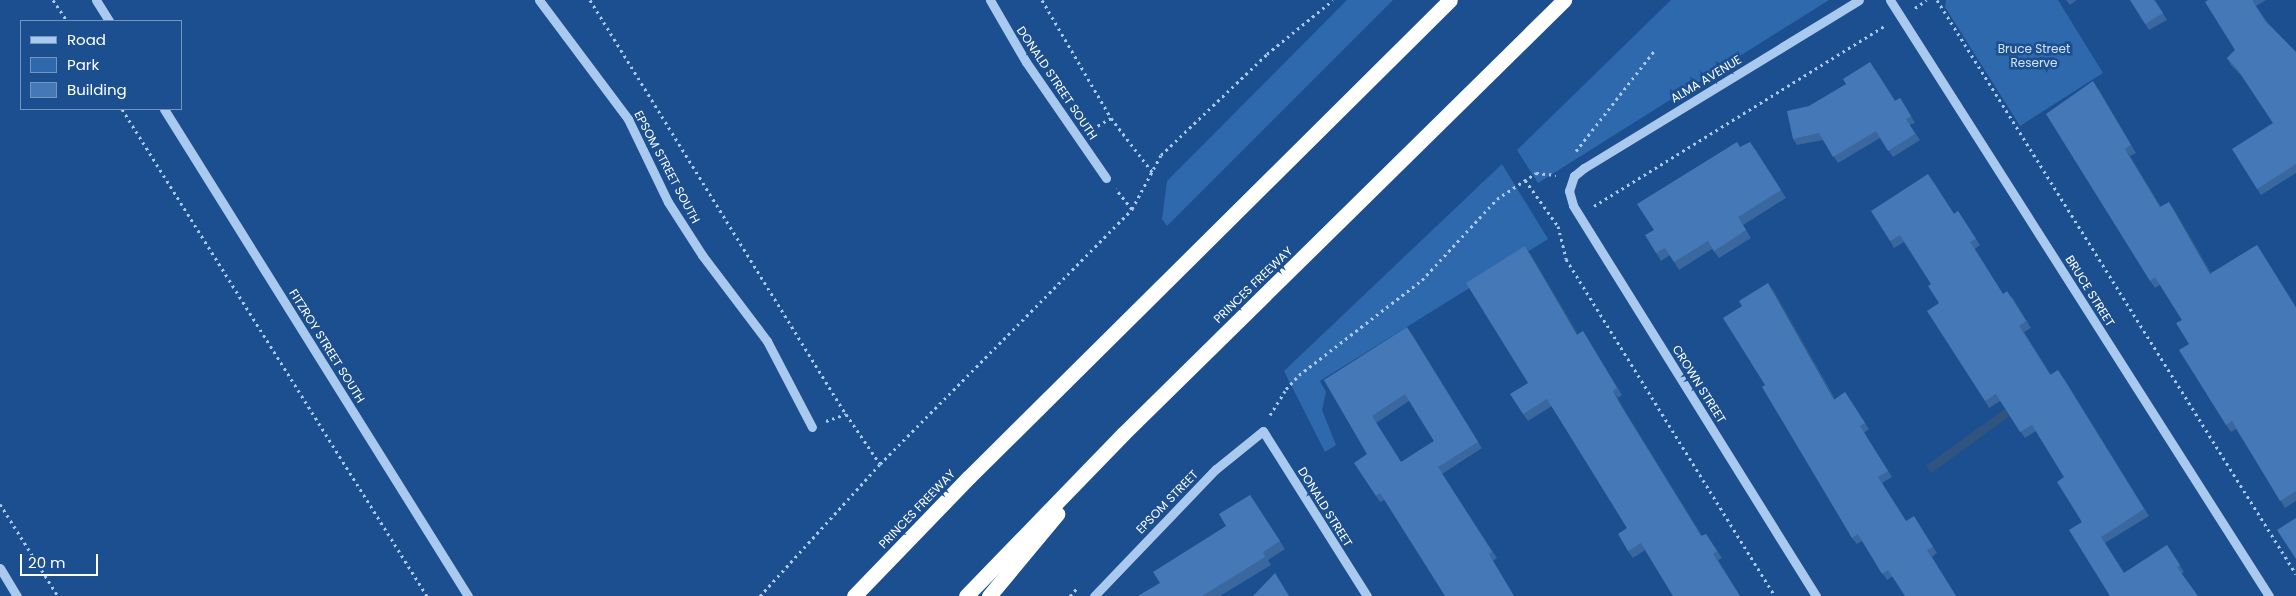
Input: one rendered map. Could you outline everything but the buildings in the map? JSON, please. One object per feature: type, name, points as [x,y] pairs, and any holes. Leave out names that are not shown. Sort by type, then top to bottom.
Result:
[{"type":"highway","name":"PRINCES FREEWAY","points":[[854,596],[968,477],[1450,0]]},
{"type":"highway","name":"PRINCES FREEWAY","points":[[966,596],[1123,434],[1564,0]]},
{"type":"highway","points":[[990,596],[1123,434]]},
{"type":"street","points":[[96,0],[109,20]]},
{"type":"street","name":"EPSOM STREET SOUTH","points":[[539,0],[628,119],[668,202],[702,255],[767,341],[812,427]]},
{"type":"street","name":"DONALD STREET SOUTH","points":[[990,0],[1026,62],[1106,178]]},
{"type":"street","name":"ALMA AVENUE","points":[[1570,183],[1584,168],[1859,0]]},
{"type":"street","name":"BRUCE STREET","points":[[1890,0],[2269,596]]},
{"type":"street","name":"FITZROY STREET SOUTH","points":[[165,110],[468,596]]},
{"type":"street","name":"CROWN STREET","points":[[1570,183],[1569,191],[1578,212],[1816,596]]},
{"type":"street","name":"EPSOM STREET","points":[[1094,596],[1216,469],[1263,431]]},
{"type":"street","name":"DONALD STREET","points":[[1263,431],[1366,596]]},
{"type":"street","points":[[0,568],[17,596]]},
{"type":"path","points":[[53,0],[66,20]]},
{"type":"path","points":[[590,0],[846,414],[880,464]]},
{"type":"path","points":[[1042,0],[1111,118],[1153,173]]},
{"type":"path","points":[[760,596],[880,464],[1132,209],[1168,149],[1267,54],[1334,0]]},
{"type":"path","points":[[1556,224],[1598,204],[1927,0]]},
{"type":"path","points":[[1937,0],[2296,574]]},
{"type":"path","points":[[1572,157],[1654,51]]},
{"type":"path","points":[[123,110],[428,596]]},
{"type":"path","points":[[1077,138],[1111,118]]},
{"type":"path","points":[[1552,173],[1558,168]]},
{"type":"path","points":[[1273,408],[1299,375],[1422,280],[1497,199],[1536,173],[1552,173],[1570,183]]},
{"type":"path","points":[[1106,178],[1132,209]]},
{"type":"path","points":[[1525,180],[1556,224],[1566,259],[1775,596]]},
{"type":"path","points":[[812,427],[846,414]]},
{"type":"path","points":[[0,504],[58,596]]},
{"type":"green space","points":[[1347,0],[1393,0],[1167,226],[1162,219],[1167,181]]},
{"type":"green space","points":[[1671,0],[1829,0],[1538,183],[1517,150]]},
{"type":"green space","name":"Bruce Street Reserve","points":[[1946,0],[2058,0],[2103,73],[2020,126],[1945,7]]},
{"type":"green space","points":[[1502,164],[1548,239],[1320,381],[1326,392],[1322,410],[1336,445],[1325,452],[1284,371]]}]
